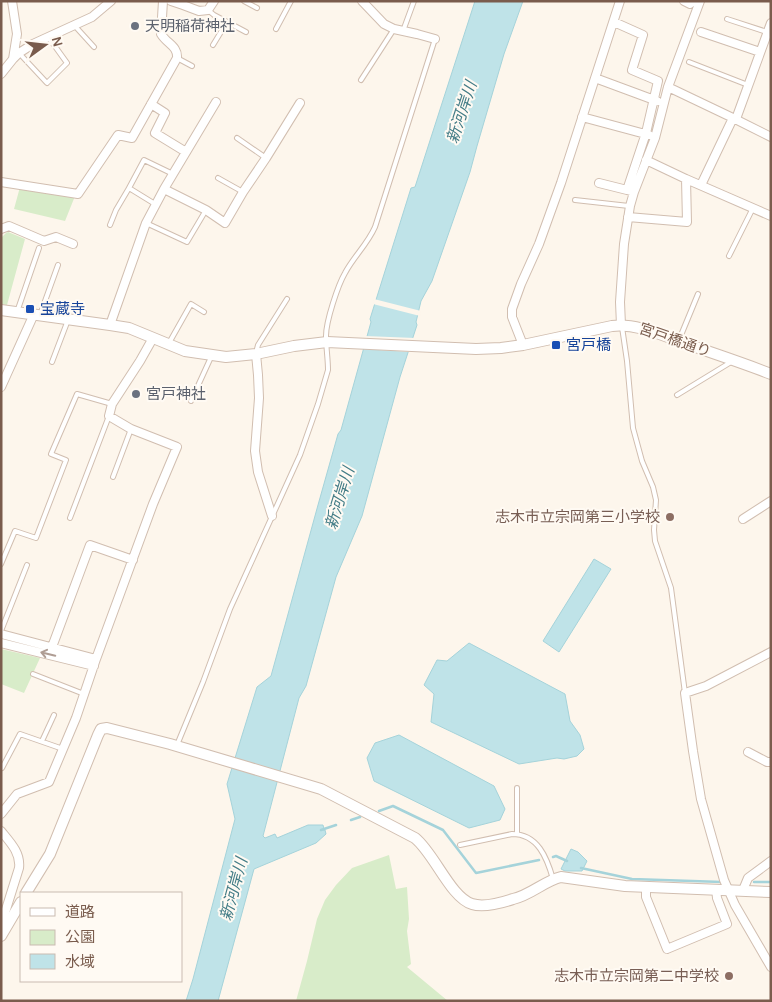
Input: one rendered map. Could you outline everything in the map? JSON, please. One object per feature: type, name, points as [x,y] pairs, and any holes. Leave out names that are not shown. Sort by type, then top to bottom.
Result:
[{"type":"street","points":[[12,1],[17,34],[16,56]]},
{"type":"street","points":[[1,74],[16,56],[33,44],[92,17],[111,1]]},
{"type":"street","points":[[1,182],[78,194],[118,135],[132,138],[177,58],[178,53],[175,47],[161,34],[163,1]]},
{"type":"street","points":[[171,1],[198,11],[208,10],[214,1]]},
{"type":"street","points":[[362,1],[384,24],[394,29],[435,39]]},
{"type":"street","points":[[522,345],[512,317],[512,309],[547,222],[620,1]]},
{"type":"street","points":[[684,1],[690,4],[693,1]]},
{"type":"street","points":[[630,191],[655,138],[668,87],[700,1]]},
{"type":"street","points":[[614,22],[643,35],[632,70],[658,81],[630,191],[620,302],[622,325]]},
{"type":"street","points":[[701,185],[735,118],[771,23]]},
{"type":"street","points":[[700,32],[760,52]]},
{"type":"street","points":[[595,78],[663,104]]},
{"type":"street","points":[[668,87],[771,137]]},
{"type":"street","points":[[110,325],[146,223],[155,204],[216,102]]},
{"type":"street","points":[[164,188],[206,210],[225,223],[300,103]]},
{"type":"street","points":[[151,104],[165,113],[155,133],[186,152]]},
{"type":"street","points":[[582,117],[646,133],[655,138]]},
{"type":"street","points":[[646,160],[753,208],[770,213]]},
{"type":"street","points":[[628,217],[687,222],[686,179]]},
{"type":"street","points":[[599,183],[630,191]]},
{"type":"street","points":[[1,229],[9,226],[44,241],[56,237],[73,244]]},
{"type":"street","name":"宮戸橋通り","points":[[1,310],[129,328],[185,351],[231,356],[256,354],[294,346],[327,342],[489,348],[522,345],[622,325],[634,326],[771,374]]},
{"type":"street","points":[[1,387],[36,315]]},
{"type":"street","points":[[1,814],[17,794],[49,782],[76,718],[152,504],[177,447],[131,429],[109,416],[112,404],[153,338]]},
{"type":"street","points":[[256,354],[259,398],[255,451],[258,472],[272,516]]},
{"type":"street","points":[[743,519],[771,501]]},
{"type":"street","points":[[52,647],[90,546],[132,560]]},
{"type":"street","points":[[1,632],[52,647],[95,663]]},
{"type":"street","points":[[1,643],[95,663]]},
{"type":"street","points":[[771,652],[706,686],[686,693],[701,799],[724,886],[771,967]]},
{"type":"street","points":[[27,892],[50,854],[98,735],[101,729],[107,728],[179,746],[326,792],[404,832],[421,843],[464,901],[473,905],[502,902],[517,898],[553,879],[562,878],[625,886],[724,886],[743,890],[771,892]]},
{"type":"street","points":[[748,752],[770,762]]},
{"type":"street","points":[[1,831],[20,860],[3,919],[8,924]]},
{"type":"street","points":[[743,890],[748,878],[771,861]]},
{"type":"street","points":[[646,887],[646,897],[667,949],[727,924],[717,898],[724,886]]},
{"type":"street","points":[[1,936],[20,904]]},
{"type":"lane","points":[[244,1],[257,8]]},
{"type":"lane","points":[[276,29],[291,1]]},
{"type":"lane","points":[[403,31],[414,1]]},
{"type":"lane","points":[[208,10],[246,32]]},
{"type":"lane","points":[[727,19],[767,32]]},
{"type":"lane","points":[[213,45],[227,22]]},
{"type":"lane","points":[[74,25],[94,47]]},
{"type":"lane","points":[[361,80],[394,29]]},
{"type":"lane","points":[[16,56],[47,83],[66,63],[49,37]]},
{"type":"lane","points":[[179,746],[230,609],[300,455],[328,370],[327,326],[339,287],[346,270],[364,247],[375,227],[435,39]]},
{"type":"lane","points":[[177,58],[192,66]]},
{"type":"lane","points":[[689,62],[748,85]]},
{"type":"lane","points":[[237,138],[266,158]]},
{"type":"lane","points":[[110,225],[116,210],[144,160],[173,174]]},
{"type":"lane","points":[[218,178],[243,192]]},
{"type":"lane","points":[[129,188],[155,204]]},
{"type":"lane","points":[[575,200],[630,206]]},
{"type":"lane","points":[[729,256],[753,208]]},
{"type":"lane","points":[[146,223],[187,242],[206,210]]},
{"type":"lane","points":[[17,312],[39,248]]},
{"type":"lane","points":[[36,315],[58,265]]},
{"type":"lane","points":[[679,341],[698,294]]},
{"type":"lane","points":[[256,354],[258,345],[287,299]]},
{"type":"lane","points":[[168,345],[191,304],[204,312]]},
{"type":"lane","points":[[52,362],[68,320]]},
{"type":"lane","points":[[622,325],[633,428],[656,500],[654,541],[671,588],[686,693]]},
{"type":"lane","points":[[191,401],[212,355]]},
{"type":"lane","points":[[677,395],[733,360]]},
{"type":"lane","points":[[1,564],[15,531],[36,538],[66,460],[51,454],[77,394],[112,404]]},
{"type":"lane","points":[[70,518],[109,416]]},
{"type":"lane","points":[[113,477],[131,429]]},
{"type":"lane","points":[[1,632],[27,565]]},
{"type":"lane","points":[[33,674],[84,694]]},
{"type":"lane","points":[[42,742],[54,715]]},
{"type":"lane","points":[[2,768],[20,734],[63,749]]},
{"type":"lane","points":[[517,788],[517,834]]},
{"type":"lane","points":[[460,845],[517,834],[534,842],[542,850],[548,861],[553,879]]},
{"type":"green space","points":[[20,187],[75,196],[65,221],[14,209]]},
{"type":"green space","points":[[8,232],[25,239],[7,305],[1,304],[1,238]]},
{"type":"green space","points":[[1,649],[40,658],[24,693],[1,684]]},
{"type":"green space","points":[[389,855],[396,889],[407,887],[409,919],[407,931],[411,964],[407,967],[448,1001],[296,1001],[317,919],[325,900],[352,868]]},
{"type":"water","name":"新河岸川","points":[[475,1],[523,1],[504,54],[470,172],[432,281],[421,301],[417,325],[400,377],[362,516],[336,577],[306,686],[299,698],[263,836],[265,838],[275,834],[277,838],[308,825],[323,825],[323,830],[325,830],[326,834],[316,843],[254,869],[218,1001],[186,1001],[235,819],[227,784],[257,687],[271,676],[371,322],[370,319],[411,188],[415,187]]},
{"type":"water","points":[[594,559],[611,569],[559,652],[543,641]]},
{"type":"water","points":[[469,643],[565,694],[570,721],[580,735],[584,749],[577,756],[564,759],[557,758],[519,764],[431,722],[434,694],[424,685],[437,660],[447,661]]},
{"type":"water","points":[[399,735],[494,786],[505,809],[500,820],[469,828],[374,781],[367,758],[375,743]]},
{"type":"water","points":[[571,849],[578,852],[587,861],[582,871],[565,871],[561,869]]},
{"type":"pier","points":[[374,299],[421,311],[420,316],[373,304]]},
{"type":"pier","points":[[365,336],[415,338],[411,352],[362,349]]},
{"type":"waterway","points":[[379,811],[393,806],[443,830],[476,873],[539,860]]},
{"type":"waterway","points":[[351,820],[360,817]]},
{"type":"waterway","points":[[321,830],[336,825]]},
{"type":"waterway","points":[[553,857],[556,856],[567,861]]},
{"type":"waterway","points":[[581,868],[632,879],[722,882]]},
{"type":"waterway","points":[[754,882],[771,882]]},
{"type":"place","name":"天明稲荷神社","points":[[135,26]]},
{"type":"place","name":"宝蔵寺","points":[[30,309]]},
{"type":"place","name":"宮戸橋","points":[[556,345]]},
{"type":"place","name":"宮戸神社","points":[[136,394]]},
{"type":"place","name":"志木市立宗岡第三小学校","points":[[670,517]]},
{"type":"place","name":"志木市立宗岡第二中学校","points":[[729,976]]}]
